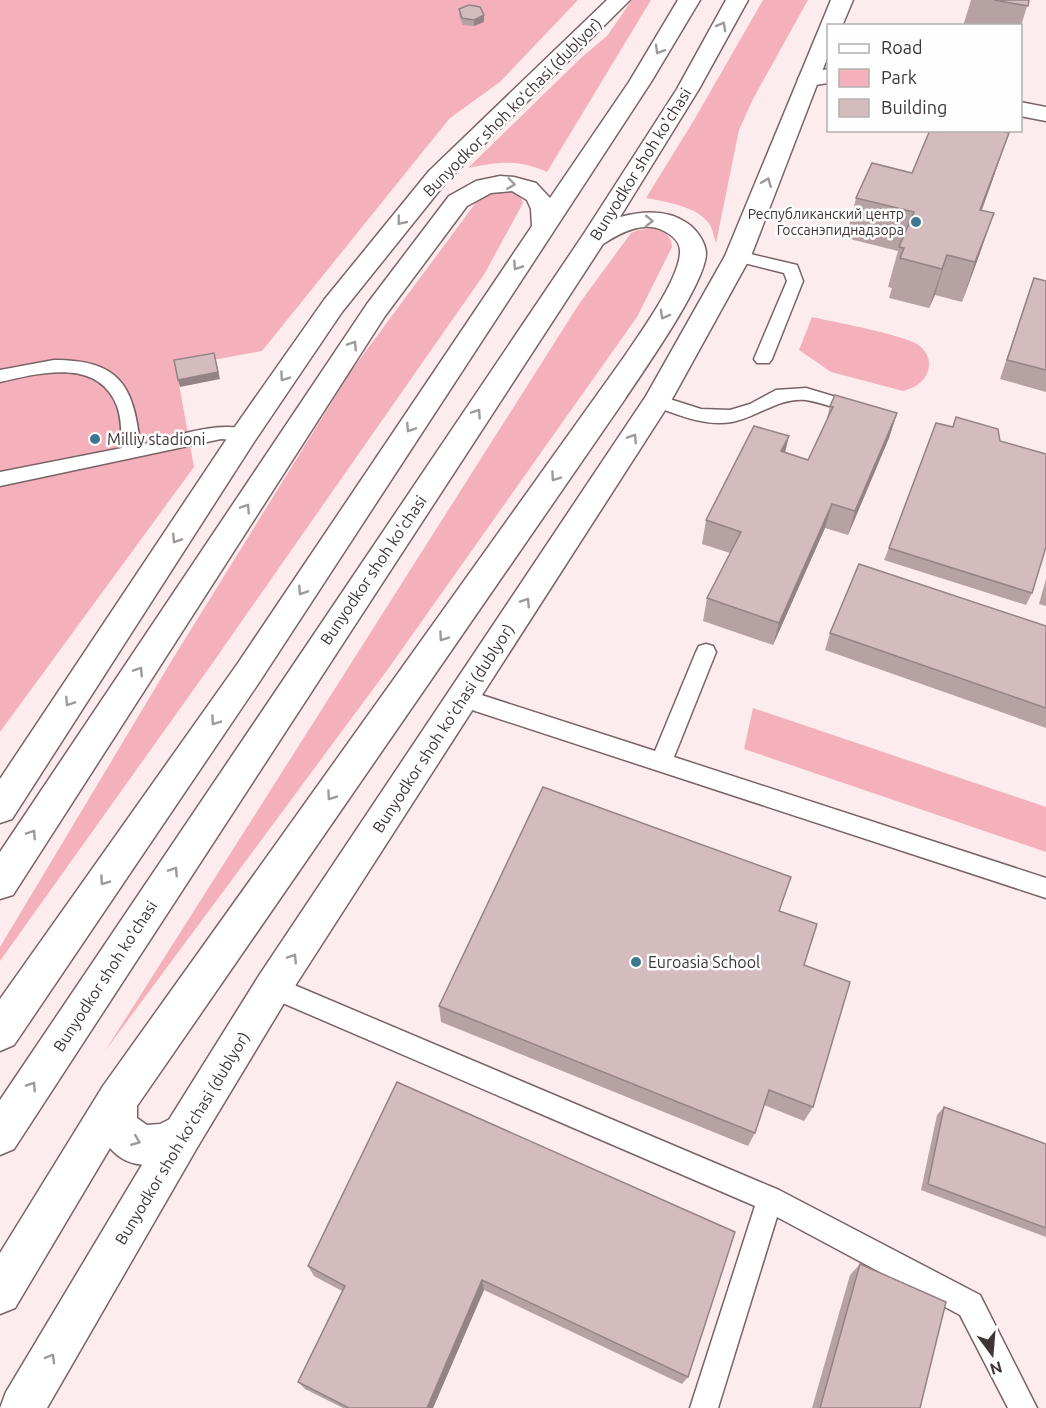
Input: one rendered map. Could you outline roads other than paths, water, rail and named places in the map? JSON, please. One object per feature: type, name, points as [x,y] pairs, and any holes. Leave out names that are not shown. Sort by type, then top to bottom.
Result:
[{"type":"main road","name":"Bunyodkor shoh koʻchasi (dublyor)","points":[[0,808],[244,435],[333,306],[438,176],[619,0]]},
{"type":"main road","points":[[0,1032],[249,672],[640,82],[689,0]]},
{"type":"main road","name":"Bunyodkor shoh ko'chasi","points":[[0,1135],[594,238],[688,89],[737,0]]},
{"type":"main road","name":"Bunyodkor shoh koʻchasi (dublyor)","points":[[832,24],[842,0]]},
{"type":"main road","name":"Bunyodkor shoh koʻchasi (dublyor)","points":[[22,1408],[183,1132],[273,987],[657,401],[738,256],[819,77],[827,38]]},
{"type":"main road","points":[[1022,93],[1046,98]]},
{"type":"main road","points":[[1022,109],[1046,114]]},
{"type":"main road","points":[[0,883],[376,310],[458,201],[471,191],[486,184],[521,185],[532,192],[540,202],[544,212],[544,226]]},
{"type":"main road","points":[[0,1293],[117,1100],[615,392],[659,324],[692,264],[693,252],[689,239],[680,230],[666,222],[647,220],[627,222],[594,238]]},
{"type":"main road","points":[[117,1100],[118,1125],[124,1136],[135,1143],[147,1146],[161,1145],[172,1141],[183,1132]]},
{"type":"lane","points":[[738,256],[791,269],[795,280],[763,359]]},
{"type":"lane","points":[[0,376],[59,366],[75,366],[103,374],[113,382],[126,406],[132,453]]},
{"type":"lane","points":[[657,401],[700,415],[730,416],[756,408],[776,396],[806,394],[879,416]]},
{"type":"lane","points":[[0,479],[221,433],[244,435]]},
{"type":"lane","points":[[661,762],[706,652]]},
{"type":"lane","points":[[463,698],[1046,888]]},
{"type":"lane","points":[[273,987],[770,1199],[970,1305],[1023,1408]]},
{"type":"lane","points":[[704,1408],[770,1199]]},
{"type":"place","name":"Республиканский центр Госсанэпиднадзора","points":[[916,222]]},
{"type":"place","name":"Milliy stadioni","points":[[95,439]]},
{"type":"place","name":"Euroasia School","points":[[636,962]]}]
